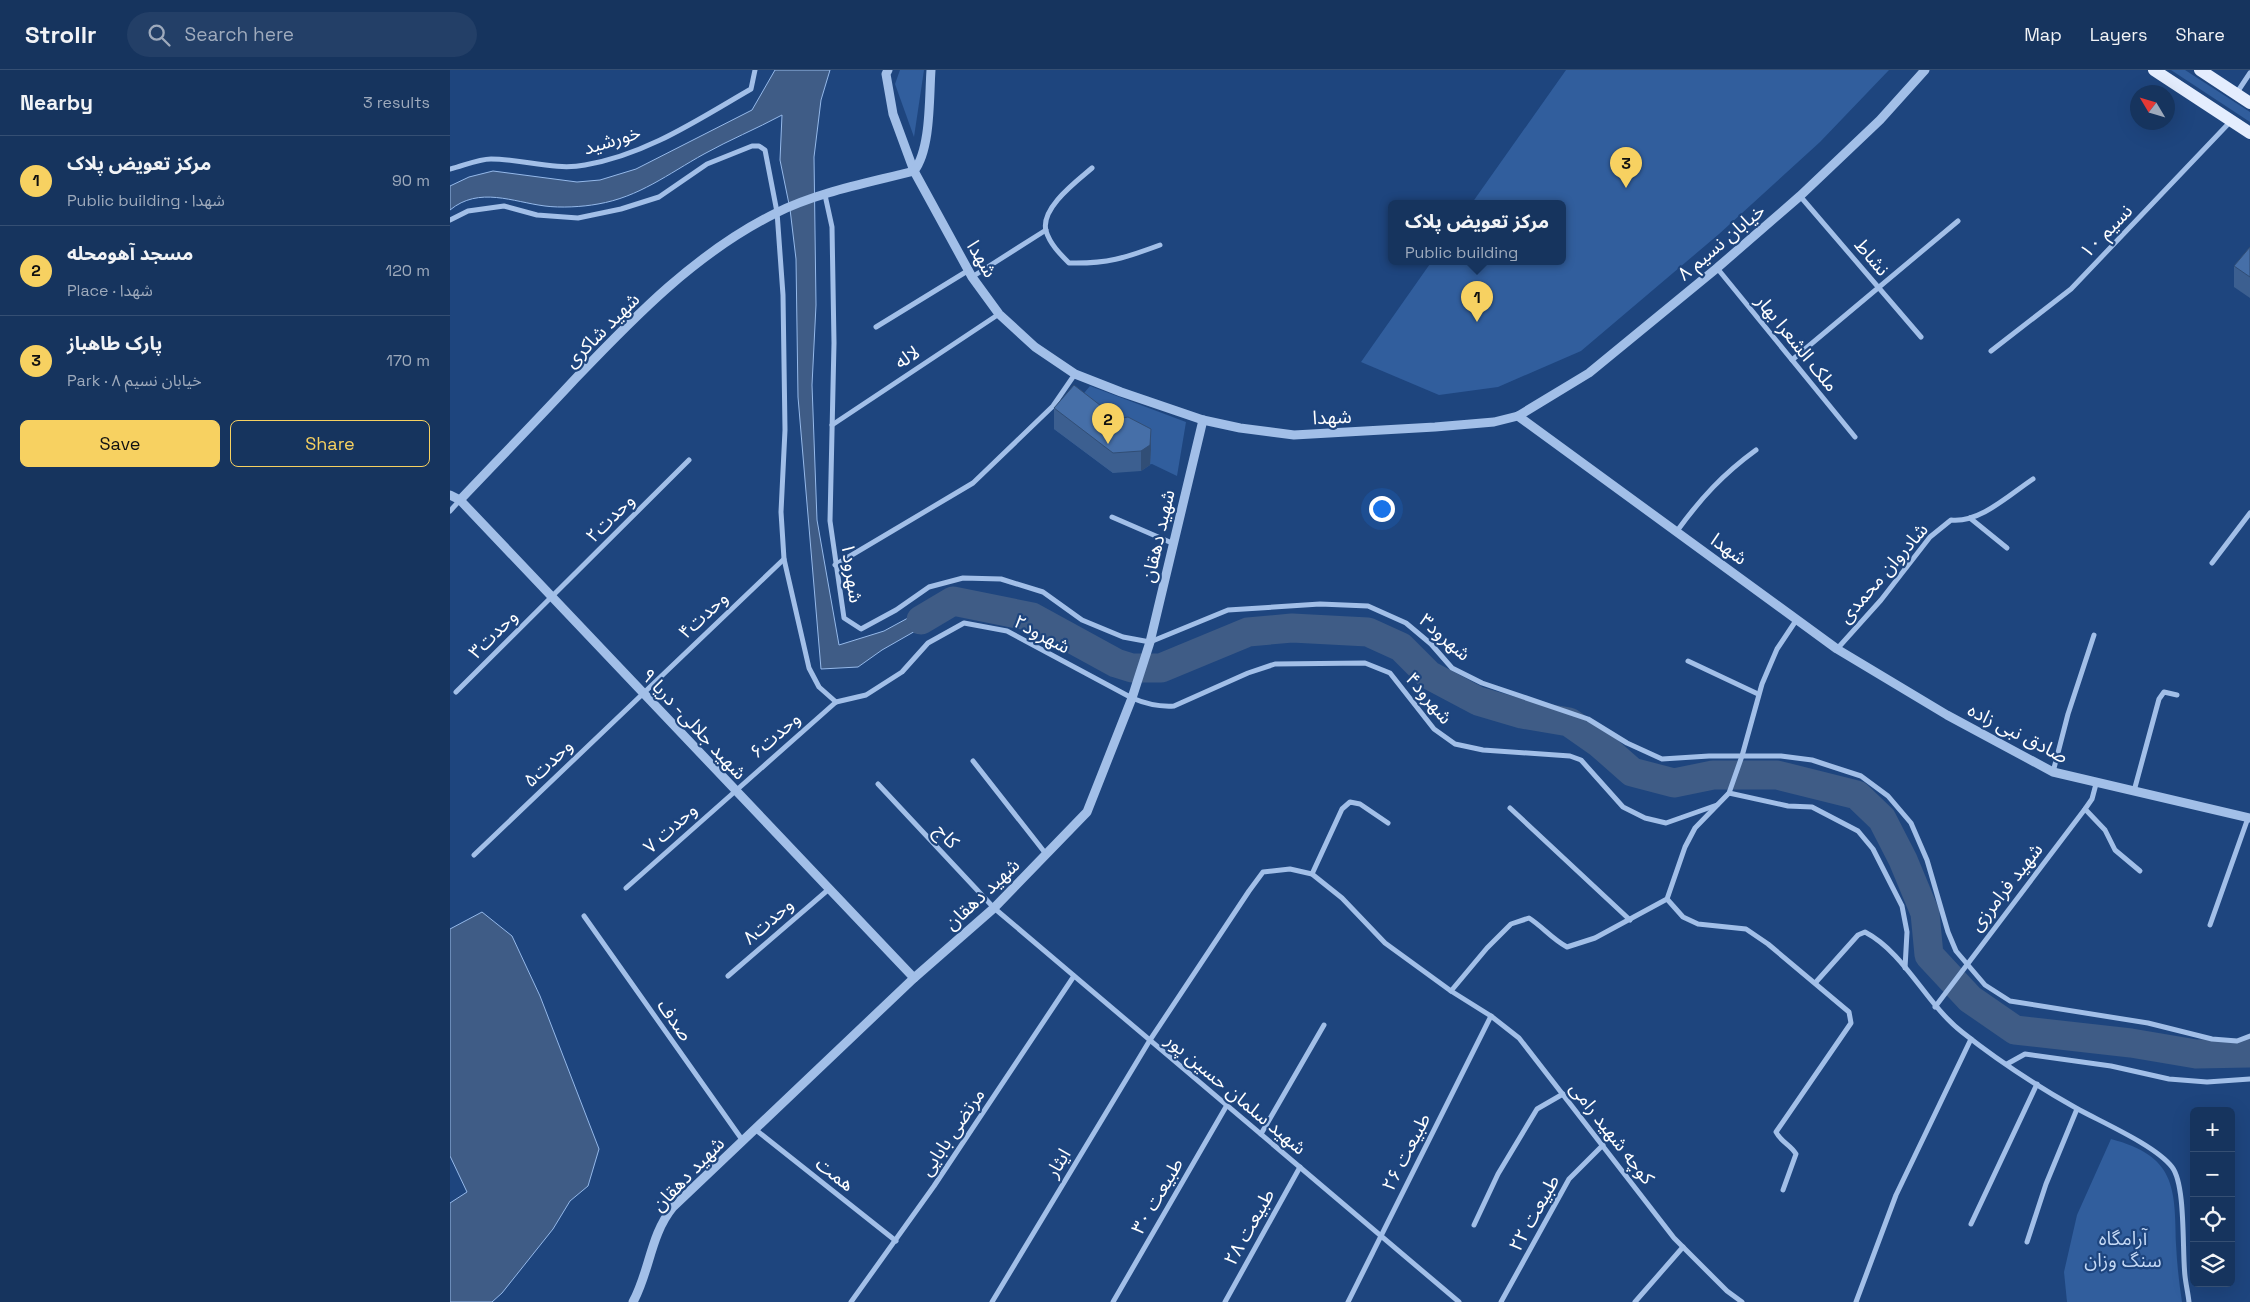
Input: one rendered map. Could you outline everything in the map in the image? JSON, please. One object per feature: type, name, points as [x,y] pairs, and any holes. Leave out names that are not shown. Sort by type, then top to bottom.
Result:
[{"type":"main road","points":[[2154,70],[2250,133]]},
{"type":"main road","points":[[2200,70],[2250,103]]},
{"type":"street","name":"خورشید","points":[[450,170],[488,159],[584,166],[621,156],[657,142],[751,89],[755,70]]},
{"type":"street","name":"شهدا","points":[[888,70],[886,74],[893,114],[914,171],[971,273],[999,314],[1035,347],[1076,374],[1121,392],[1203,420],[1240,428],[1294,435],[1494,422],[1518,416],[1797,619]]},
{"type":"street","points":[[914,171],[921,162],[931,70]]},
{"type":"street","name":"خیابان نسیم ۸","points":[[1518,416],[1589,373],[1717,268],[1800,196],[1880,120],[1925,70]]},
{"type":"street","points":[[2236,94],[2250,73]]},
{"type":"street","name":"نسیم ۱۰","points":[[1991,351],[2071,289],[2232,121]]},
{"type":"street","points":[[450,220],[468,211],[504,206],[537,215],[578,218],[621,209],[658,196],[708,164],[752,146],[759,146],[767,155],[777,212],[783,304],[785,430],[781,512],[784,559],[808,668],[818,687],[836,702]]},
{"type":"street","points":[[1092,168],[1069,188],[1048,212],[1046,230],[1054,247],[1069,263],[1116,261],[1160,245]]},
{"type":"street","name":"شهید شاکری","points":[[460,500],[636,316],[688,270],[745,231],[777,212],[828,194],[914,171]]},
{"type":"street","name":"شهرود۱","points":[[828,194],[832,227],[830,521],[844,618],[862,629],[896,610],[929,587],[963,578],[1001,579],[1042,592],[1082,620],[1123,637],[1150,642]]},
{"type":"street","name":"نشاط","points":[[1800,196],[1921,337]]},
{"type":"street","points":[[1792,360],[1958,221]]},
{"type":"street","points":[[876,326],[1046,230]]},
{"type":"street","name":"ملک الشعرا بهار","points":[[1717,268],[1855,437]]},
{"type":"street","name":"لاله","points":[[832,425],[999,314]]},
{"type":"street","points":[[835,565],[973,483],[1053,406],[1076,374]]},
{"type":"street","name":"شهید دهقان","points":[[633,1302],[644,1280],[655,1239],[665,1216],[914,978],[994,908],[1088,812],[1132,698],[1150,642],[1172,543],[1203,420]]},
{"type":"street","points":[[1677,531],[1698,502],[1726,472],[1756,450]]},
{"type":"street","name":"وحدت۲","points":[[551,597],[689,460]]},
{"type":"street","name":"شادروان محمدی","points":[[1837,649],[1881,600],[1930,537],[1951,520],[1976,517],[2033,479]]},
{"type":"street","name":"شهید جلالی- دریا ۹","points":[[450,495],[460,500],[914,978]]},
{"type":"street","points":[[450,511],[460,500]]},
{"type":"street","points":[[2212,563],[2250,513]]},
{"type":"street","points":[[1112,517],[1172,543]]},
{"type":"street","points":[[1970,518],[2007,548]]},
{"type":"street","name":"وحدت۴","points":[[642,693],[784,559]]},
{"type":"street","name":"وحدت۳","points":[[456,692],[551,597]]},
{"type":"street","name":"شهرود۳","points":[[1150,642],[1228,610],[1320,604],[1368,606],[1406,623],[1431,644],[1452,668],[1482,683],[1588,719],[1627,742],[1662,759],[1781,756],[1838,767],[1861,776],[1888,796],[1910,823],[1927,860],[1948,932],[1956,951],[1985,985],[2010,1001],[2140,1022],[2212,1039],[2237,1041],[2250,1036]]},
{"type":"street","points":[[1451,991],[1487,948],[1512,924],[1529,918],[1543,927],[1554,941],[1567,947],[1595,938],[1667,899],[1685,847],[1695,828],[1729,793],[1742,756],[1758,694],[1777,650],[1797,619]]},
{"type":"street","name":"صادق نبی زاده","points":[[1797,619],[1837,649],[1946,715],[2053,772],[2096,784],[2249,818]]},
{"type":"street","name":"شهرود۲","points":[[836,702],[866,695],[902,672],[928,643],[964,623],[1008,631],[1132,698]]},
{"type":"street","points":[[2053,772],[2068,714],[2094,635]]},
{"type":"street","points":[[1688,661],[1758,694]]},
{"type":"street","name":"شهرود۴","points":[[1132,698],[1148,704],[1174,706],[1248,673],[1275,664],[1365,663],[1390,673],[1434,729],[1442,737],[1455,744],[1483,750],[1558,754],[1576,758],[1581,760],[1623,807],[1655,821],[1666,823],[1717,805]]},
{"type":"street","points":[[2134,791],[2159,699],[2164,692],[2177,695]]},
{"type":"street","name":"وحدت۵","points":[[474,855],[642,693]]},
{"type":"street","name":"وحدت۶","points":[[734,790],[836,702]]},
{"type":"street","points":[[973,761],[1046,854]]},
{"type":"street","name":"کاج","points":[[878,784],[994,908]]},
{"type":"street","name":"شهید فرامرزی","points":[[1935,1007],[2085,809],[2092,799],[2096,784]]},
{"type":"street","name":"وحدت ۷","points":[[626,888],[734,790]]},
{"type":"street","points":[[1729,793],[1788,806],[1812,808],[1858,831],[1873,849],[1902,906],[1907,932],[1905,968]]},
{"type":"street","points":[[1312,874],[1342,809],[1350,802],[1360,804],[1388,823]]},
{"type":"street","points":[[1510,808],[1630,920]]},
{"type":"street","points":[[2085,809],[2105,830],[2115,850],[2140,870]]},
{"type":"street","points":[[2210,925],[2249,818]]},
{"type":"street","name":"ایثار","points":[[992,1302],[1150,1040],[1263,872],[1290,868],[1312,874]]},
{"type":"street","name":"کوچه شهید رامی","points":[[1312,874],[1342,898],[1385,943],[1451,991],[1491,1016],[1519,1038],[1682,1247],[1727,1291],[1742,1302]]},
{"type":"street","name":"وحدت۸","points":[[728,976],[829,889]]},
{"type":"street","points":[[1667,899],[1683,918],[1698,924],[1746,929],[1816,982],[1850,1012],[1851,1023],[1776,1132],[1780,1139],[1792,1148],[1796,1154],[1783,1190]]},
{"type":"street","name":"شهید سلمان حسین پور","points":[[994,908],[1459,1302]]},
{"type":"street","name":"صدف","points":[[584,916],[743,1141]]},
{"type":"street","points":[[1816,982],[1858,935],[1865,932],[1905,968],[1935,1007],[1971,1039],[2077,1109],[2147,1147],[2173,1169],[2180,1193],[2185,1275],[2189,1302]]},
{"type":"street","name":"مرتضی بابایی","points":[[851,1302],[896,1241],[1074,976]]},
{"type":"street","name":"طبیعت ۲۶","points":[[1348,1302],[1491,1016]]},
{"type":"street","points":[[1261,1134],[1324,1025]]},
{"type":"street","points":[[1856,1302],[1896,1195],[1971,1039]]},
{"type":"street","points":[[2007,1064],[2025,1054],[2111,1066],[2169,1080],[2207,1082],[2250,1079]]},
{"type":"street","points":[[1970,1224],[2037,1084]]},
{"type":"street","points":[[1474,1225],[1498,1174],[1536,1109],[1563,1094]]},
{"type":"street","name":"طبیعت ۳۰","points":[[1113,1302],[1227,1105]]},
{"type":"street","points":[[2027,1242],[2037,1208],[2077,1109]]},
{"type":"street","name":"همت","points":[[756,1130],[896,1241]]},
{"type":"street","name":"طبیعت ۲۲","points":[[1502,1302],[1569,1179],[1602,1145]]},
{"type":"street","name":"طبیعت ۲۸","points":[[1225,1302],[1300,1167]]},
{"type":"street","points":[[1635,1302],[1682,1247]]},
{"type":"green space","points":[[900,70],[924,70],[914,137],[895,84]]},
{"type":"green space","points":[[1566,70],[1889,70],[1820,142],[1719,234],[1581,351],[1498,387],[1439,395],[1361,362],[1429,265],[1566,265],[1566,200],[1474,200]]},
{"type":"green space","points":[[2171,70],[2185,70],[2250,112],[2250,122]]},
{"type":"green space","points":[[1090,386],[1186,422],[1177,476],[1152,464],[1113,473],[1054,429]]},
{"type":"green space","name":"آرامگاه سنگ وزان","points":[[2111,1139],[2148,1154],[2159,1164],[2167,1176],[2172,1190],[2174,1206],[2182,1302],[2067,1302],[2064,1272],[2077,1215]]},
{"type":"shaded area","points":[[775,70],[830,70],[821,100],[814,157],[816,305],[812,385],[817,520],[839,645],[884,631],[954,593],[952,610],[882,650],[858,667],[821,669],[798,397],[796,259],[790,209],[780,160],[782,115],[713,149],[653,184],[613,201],[585,206],[557,207],[484,197],[461,203],[450,210],[450,186],[469,177],[493,171],[577,182],[600,180],[636,169],[752,110]]},
{"type":"shaded area","points":[[482,912],[512,936],[540,996],[599,1149],[588,1186],[570,1201],[553,1229],[502,1293],[492,1302],[450,1302],[450,1203],[467,1192],[450,1156],[450,929]]},
{"type":"building","points":[[2250,247],[2250,277],[2234,266]]},
{"type":"building","points":[[1074,385],[1118,419],[1128,417],[1151,429],[1150,445],[1141,451],[1113,453],[1054,408]]},
{"type":"waterway","points":[[921,620],[953,601],[1032,617],[1116,663],[1132,668],[1161,668],[1248,632],[1292,628],[1368,632],[1401,647],[1429,675],[1478,701],[1522,714],[1569,722],[1599,743],[1632,772],[1674,783],[1713,775],[1777,775],[1857,795],[1882,819],[1903,860],[1925,913],[1929,955],[1970,999],[2015,1030],[2131,1043],[2196,1054],[2250,1053]]},
{"type":"place","name":"پارک طاهباز","points":[[1626,188]]},
{"type":"place","name":"مرکز تعویض پلاک","points":[[1477,322]]},
{"type":"place","name":"مسجد آهومحله","points":[[1108,444]]}]
